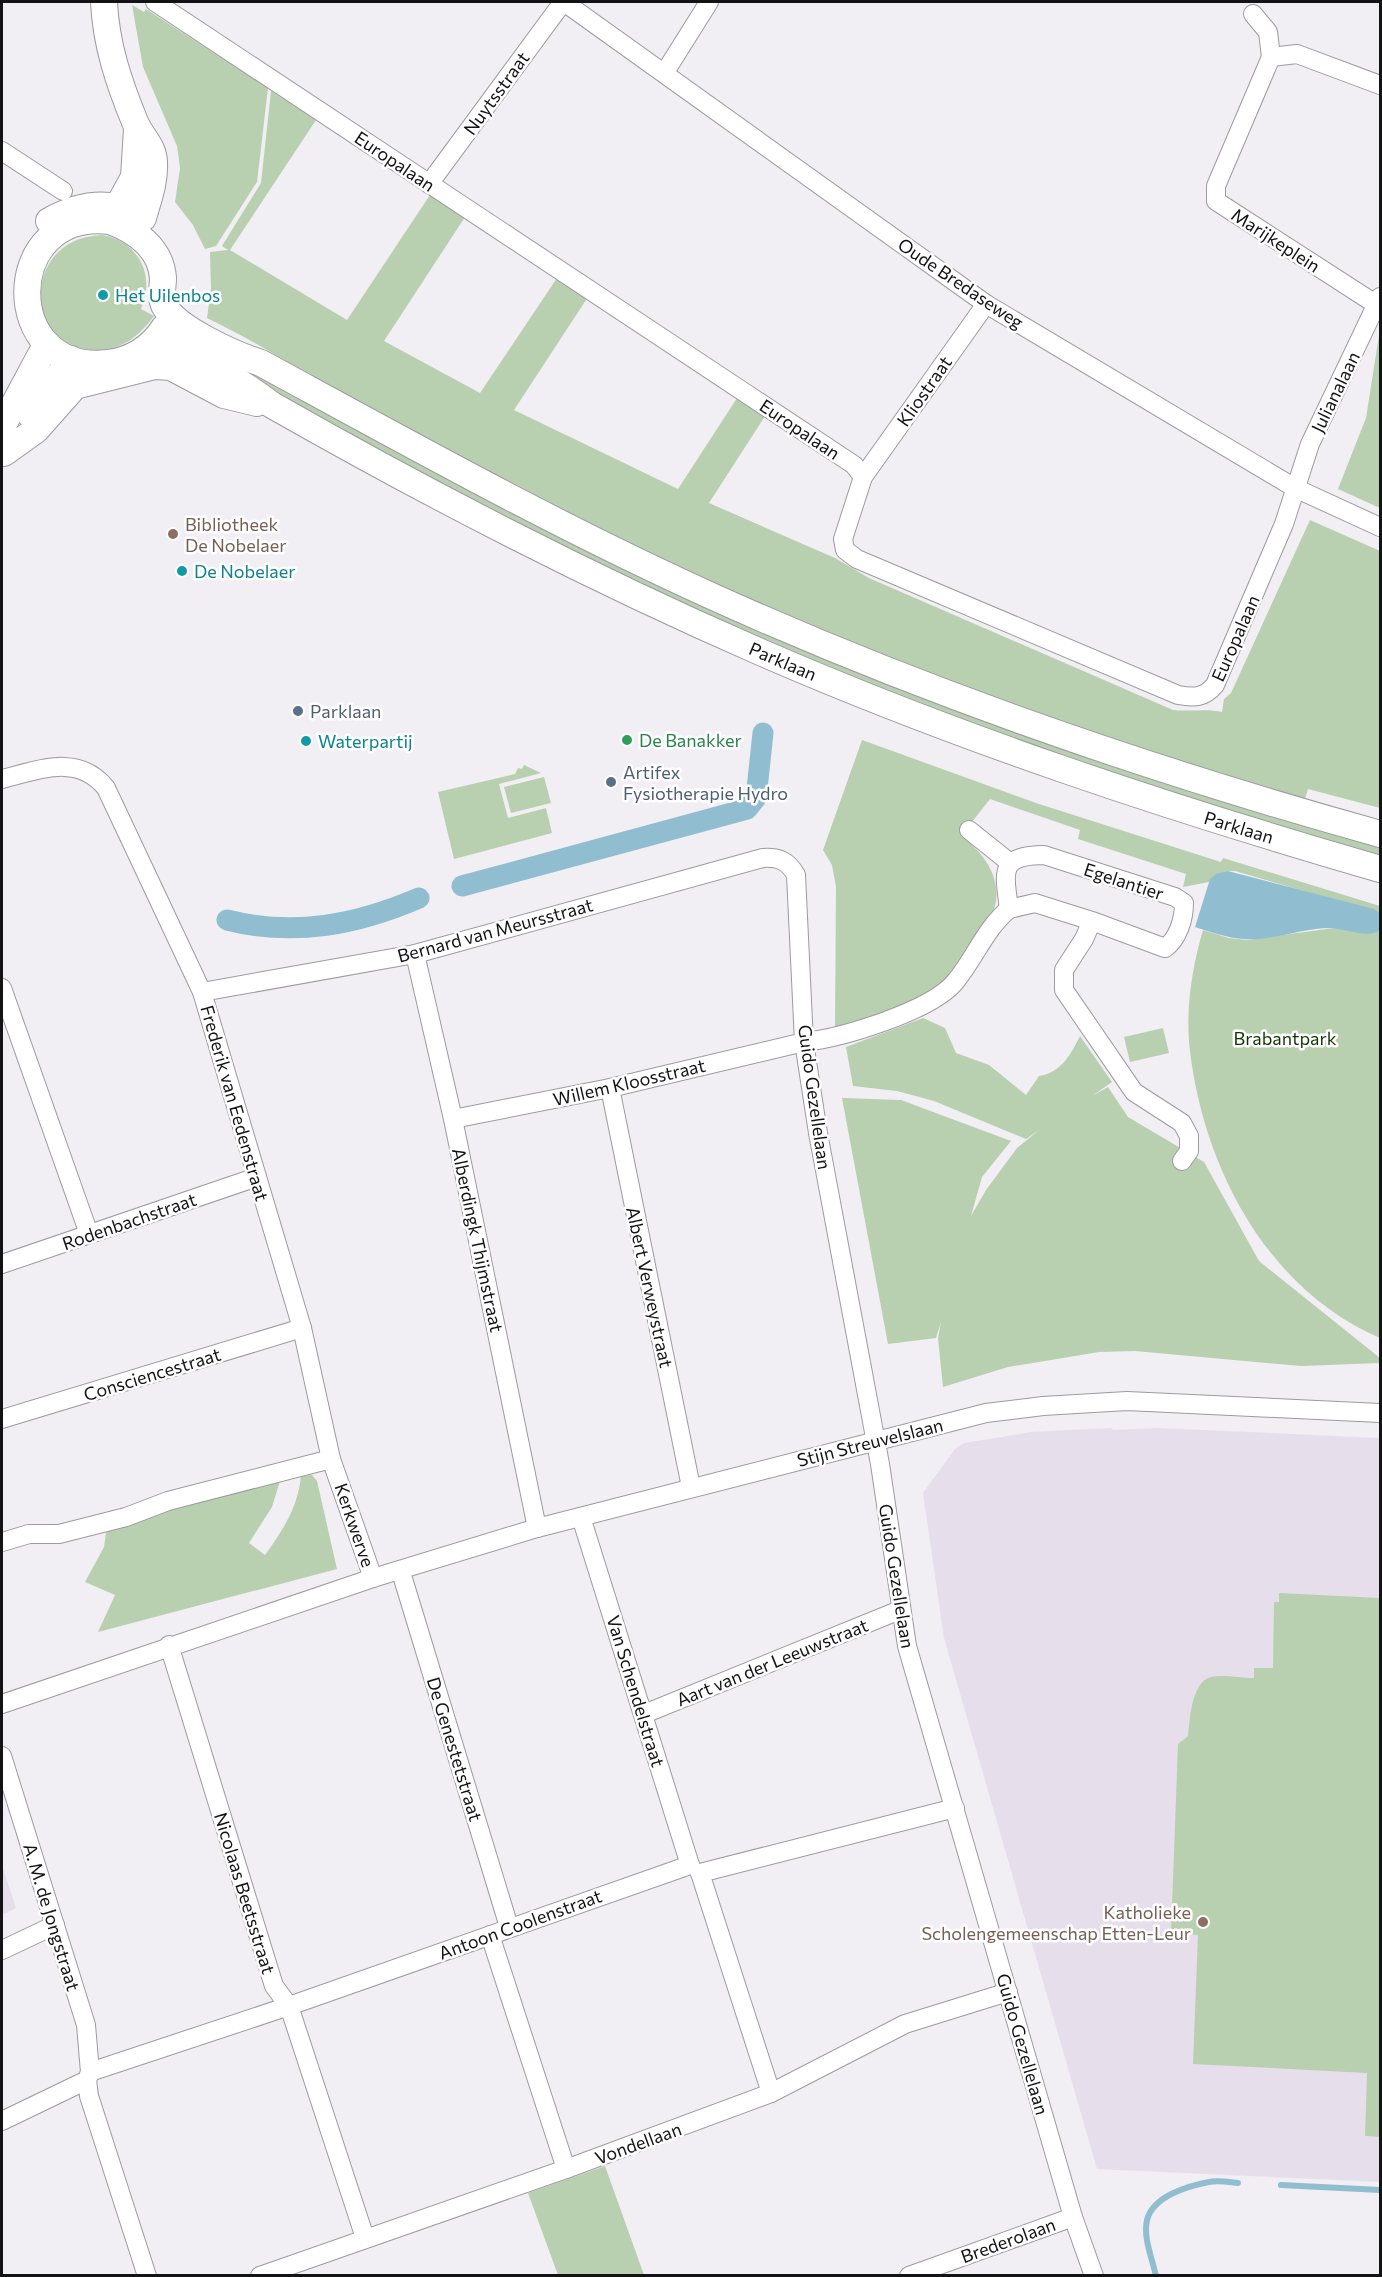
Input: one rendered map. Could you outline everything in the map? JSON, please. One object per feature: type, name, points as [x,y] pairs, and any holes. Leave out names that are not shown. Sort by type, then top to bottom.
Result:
[{"type":"street","points":[[104,2],[114,66],[137,129],[152,149],[153,186],[143,218]]},
{"type":"street","name":"Europalaan","points":[[155,2],[854,465],[863,477],[843,539],[850,555],[1178,694],[1194,698],[1208,694],[1215,685],[1284,524],[1294,488]]},
{"type":"street","name":"Nuytsstraat","points":[[429,184],[564,2]]},
{"type":"street","name":"Oude Bredaseweg","points":[[564,2],[665,72],[986,304],[1294,488],[1380,527]]},
{"type":"street","points":[[665,72],[709,2]]},
{"type":"street","points":[[1253,14],[1268,32],[1271,57],[1297,54],[1380,85]]},
{"type":"street","name":"Marijkeplein","points":[[1271,57],[1216,186],[1216,201],[1379,301]]},
{"type":"street","points":[[49,221],[85,206],[114,214],[143,218],[156,230],[174,262],[177,275],[173,308],[156,340],[141,352],[113,363],[84,363],[71,359],[46,345],[33,325],[26,301],[26,274],[41,245],[66,226],[114,214],[134,177],[137,129]]},
{"type":"street","points":[[2,151],[63,191]]},
{"type":"street","points":[[114,214],[147,242],[160,266],[162,298],[173,308]]},
{"type":"street","name":"Julianalaan","points":[[1294,488],[1310,444],[1379,301]]},
{"type":"street","name":"Kliostraat","points":[[863,477],[986,304]]},
{"type":"street","name":"Parklaan","points":[[173,308],[198,319],[243,345],[261,363],[621,554],[792,631],[904,677],[1064,737],[1226,790],[1380,834]]},
{"type":"street","name":"Parklaan","points":[[156,340],[182,350],[272,405],[459,509],[632,593],[780,660],[867,696],[1059,768],[1217,821],[1380,869]]},
{"type":"street","points":[[2,427],[46,345]]},
{"type":"street","points":[[3,455],[71,359]]},
{"type":"street","points":[[3,455],[36,430],[75,386],[154,366],[177,369],[224,395],[272,405]]},
{"type":"street","name":"Frederik van Eedenstraat","points":[[2,779],[66,765],[85,770],[99,779],[106,788],[202,992],[302,1328],[332,1459]]},
{"type":"street","points":[[804,1042],[829,1039],[926,1005],[955,984],[995,921],[1009,909],[1004,873],[1009,862],[969,830]]},
{"type":"street","name":"Egelantier","points":[[1009,862],[1022,856],[1044,855],[1175,897],[1184,903],[1184,914],[1173,942],[1165,948],[1035,903],[1009,909]]},
{"type":"street","name":"Bernard van Meursstraat","points":[[202,992],[415,954],[763,858],[784,861]]},
{"type":"street","name":"Guido Gezellelaan","points":[[784,861],[796,875],[804,1042],[875,1441],[907,1646],[1073,2217],[1094,2276]]},
{"type":"street","points":[[1092,921],[1084,939],[1064,970],[1064,990],[1134,1092],[1182,1124],[1189,1136],[1189,1151],[1182,1161]]},
{"type":"street","name":"Alberdingk Thijmstraat","points":[[415,954],[453,1119],[537,1528]]},
{"type":"street","points":[[2,988],[89,1234]]},
{"type":"street","name":"Willem Kloosstraat","points":[[453,1119],[609,1088],[804,1042]]},
{"type":"street","name":"Albert Verweystraat","points":[[609,1088],[691,1487]]},
{"type":"street","name":"Rodenbachstraat","points":[[2,1264],[257,1177]]},
{"type":"street","name":"Consciencestraat","points":[[2,1419],[302,1328]]},
{"type":"street","name":"Stijn Streuvelslaan","points":[[373,1578],[401,1572],[537,1528],[986,1413],[1043,1406],[1127,1401],[1380,1413]]},
{"type":"street","name":"Kerkwerve","points":[[2,1542],[29,1534],[59,1534],[126,1517],[168,1501],[332,1459],[373,1578],[169,1645],[2,1704]]},
{"type":"street","name":"Van Schendelstraat","points":[[581,1517],[695,1869],[771,2093]]},
{"type":"street","name":"De Genestetstraat","points":[[401,1572],[509,1927]]},
{"type":"street","name":"Aart van der Leeuwstraat","points":[[644,1714],[900,1610]]},
{"type":"street","name":"Nicolaas Beetsstraat","points":[[169,1645],[274,1986],[289,2006],[365,2238]]},
{"type":"street","name":"A. M. de Jongstraat","points":[[2,1756],[86,2025],[89,2096],[147,2276]]},
{"type":"street","name":"Antoon Coolenstraat","points":[[88,2076],[509,1927],[695,1869],[954,1808]]},
{"type":"street","points":[[2,1950],[55,1925]]},
{"type":"street","points":[[490,1935],[566,2169]]},
{"type":"street","name":"Vondellaan","points":[[260,2276],[566,2169],[771,2093],[905,2024],[1008,1992]]},
{"type":"street","points":[[2,2121],[88,2076]]},
{"type":"street","name":"Brederolaan","points":[[909,2276],[1073,2217]]},
{"type":"shaded area","name":"Katholieke Scholengemeenschap Etten-Leur","points":[[1112,1428],[1113,1430],[1159,1428],[1380,1438],[1380,2182],[1097,2169],[944,1638],[923,1493],[955,1449],[964,1443],[1031,1432]]},
{"type":"shaded area","points":[[2,1865],[16,1908],[2,1915]]},
{"type":"green space","points":[[132,5],[144,12],[146,9],[268,88],[257,182],[216,246],[205,249],[193,225],[175,202],[180,168],[177,146],[143,67]]},
{"type":"green space","points":[[271,91],[316,120],[230,250],[347,320],[430,195],[465,217],[384,341],[480,393],[557,278],[588,297],[514,410],[678,489],[739,395],[767,413],[709,503],[835,558],[869,578],[1173,710],[1222,712],[1224,699],[1231,693],[1310,520],[1380,551],[1380,808],[1308,789],[1304,802],[1214,773],[946,679],[771,608],[684,570],[487,474],[379,416],[254,342],[207,318],[211,289],[210,252],[228,250],[222,246],[261,183]]},
{"type":"green space","points":[[102,235],[125,244],[141,262],[146,284],[141,309],[154,316],[143,330],[130,340],[115,347],[97,350],[72,345],[55,332],[44,314],[41,294],[45,273],[56,254],[75,241]]},
{"type":"green space","points":[[1380,329],[1380,508],[1338,489],[1366,418]]},
{"type":"green space","points":[[205,344],[595,549],[1380,844],[1380,858],[1122,780],[860,683],[707,617],[529,532],[199,353]]},
{"type":"green space","points":[[862,740],[1039,804],[1221,862],[1223,858],[1380,906],[1380,913],[1235,871],[1228,871],[1209,882],[1183,887],[1186,874],[1078,839],[1080,830],[990,799],[961,836],[977,850],[989,866],[996,885],[995,906],[986,928],[958,968],[927,998],[896,1011],[835,1029],[836,887],[832,865],[823,850]]},
{"type":"green space","points":[[524,765],[541,773],[499,784],[508,818],[546,808],[552,833],[454,859],[438,792],[515,774],[518,768],[522,769]]},
{"type":"green space","points":[[544,777],[551,803],[511,813],[504,787]]},
{"type":"green space","name":"Brabantpark","points":[[1334,928],[1380,930],[1380,1338],[1340,1317],[1305,1290],[1274,1257],[1248,1221],[1227,1181],[1210,1139],[1198,1095],[1190,1051],[1188,1021],[1190,990],[1203,930],[1229,938],[1247,940]]},
{"type":"green space","points":[[923,1018],[945,1028],[956,1053],[989,1065],[1026,1095],[1039,1076],[1053,1071],[1064,1062],[1080,1036],[1112,1082],[1092,1096],[1108,1087],[1128,1117],[1204,1162],[1259,1261],[1380,1358],[1380,1363],[1301,1366],[1135,1351],[1099,1352],[1008,1367],[943,1387],[938,1338],[941,1322],[936,1338],[888,1344],[842,1098],[901,1100],[1011,1141],[982,1177],[971,1216],[986,1190],[1017,1148],[1039,1130],[1026,1139],[934,1101],[897,1091],[853,1086],[846,1047]]},
{"type":"green space","points":[[1163,1028],[1169,1053],[1130,1062],[1124,1037]]},
{"type":"green space","points":[[312,1475],[317,1481],[337,1569],[98,1632],[115,1595],[85,1582],[104,1547],[107,1526],[280,1481],[272,1507],[249,1543],[265,1555],[289,1518],[297,1498],[301,1476]]},
{"type":"green space","points":[[1279,1593],[1380,1598],[1380,2137],[1365,2136],[1367,2073],[1193,2064],[1198,1935],[1171,1933],[1178,1744],[1188,1736],[1195,1694],[1204,1680],[1221,1676],[1254,1678],[1254,1668],[1273,1668],[1274,1602],[1279,1602]]},
{"type":"green space","points":[[605,2166],[644,2275],[558,2275],[528,2193]]},
{"type":"water","points":[[1228,871],[1374,909],[1380,913],[1380,930],[1364,934],[1331,928],[1244,939],[1195,927],[1210,879],[1216,874]]},
{"type":"waterway","points":[[462,886],[747,809],[756,798],[763,733]]},
{"type":"waterway","points":[[227,920],[276,928],[324,926],[372,915],[419,898]]},
{"type":"waterway","points":[[1156,2276],[1146,2227],[1147,2220],[1156,2204],[1182,2189],[1201,2184],[1216,2181],[1238,2183]]},
{"type":"waterway","points":[[1281,2185],[1380,2190]]},
{"type":"place","name":"Het Uilenbos","points":[[103,295]]},
{"type":"place","name":"Bibliotheek De Nobelaer","points":[[173,534]]},
{"type":"place","name":"De Nobelaer","points":[[182,571]]},
{"type":"place","name":"Parklaan","points":[[298,711]]},
{"type":"place","name":"De Banakker","points":[[627,740]]},
{"type":"place","name":"Waterpartij","points":[[306,741]]},
{"type":"place","name":"Artifex Fysiotherapie Hydro","points":[[611,782]]},
{"type":"place","name":"Katholieke Scholengemeenschap Etten-Leur","points":[[1203,1922]]}]
